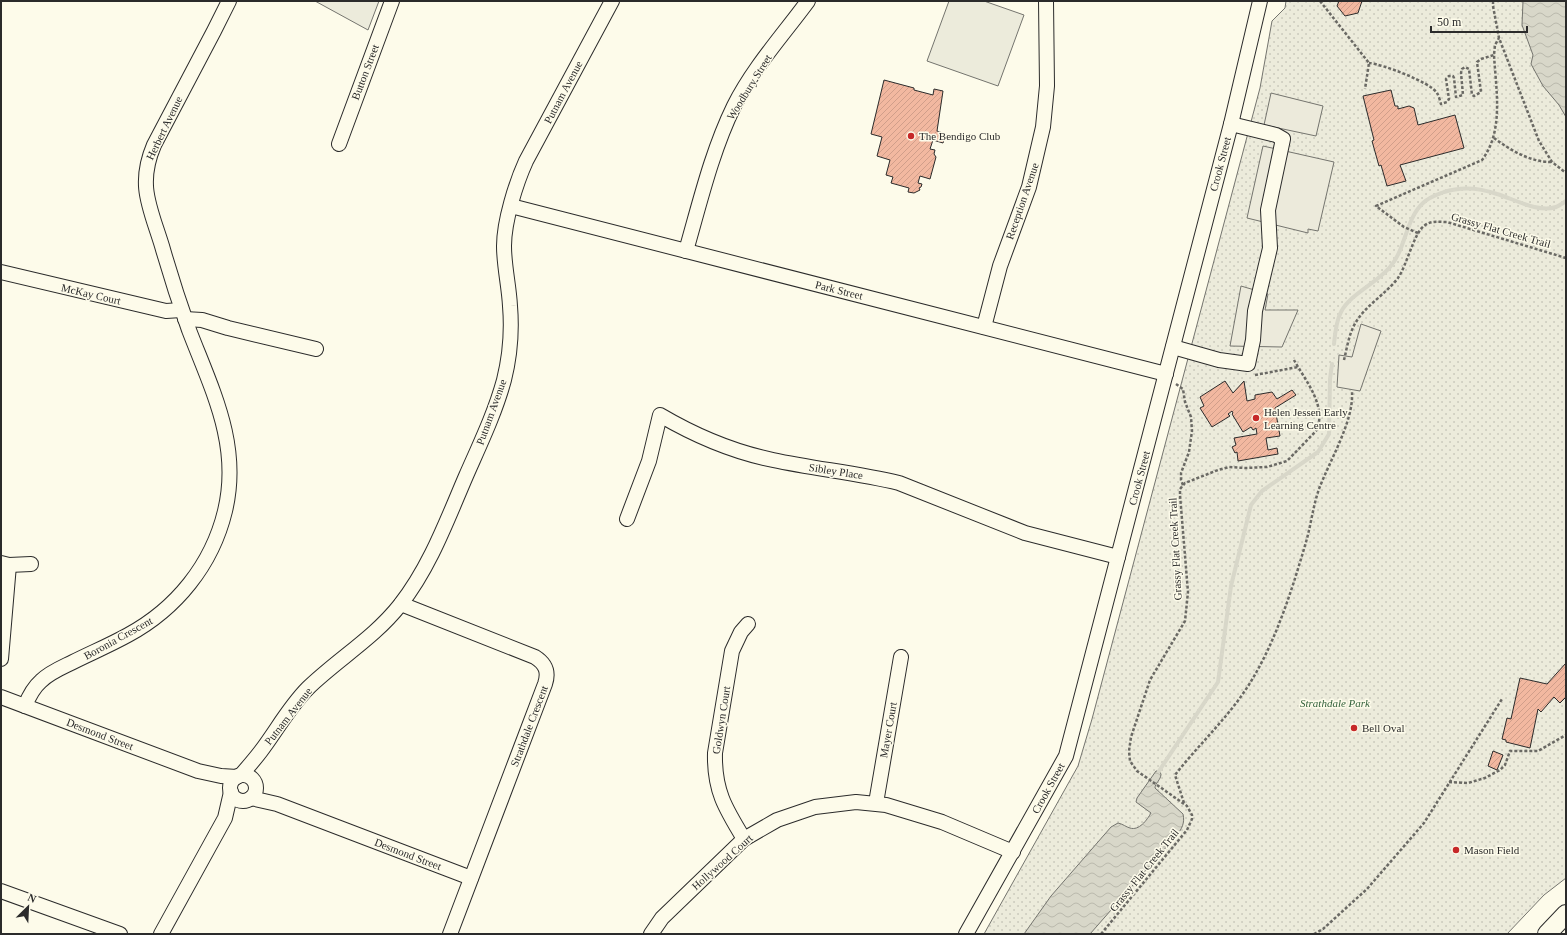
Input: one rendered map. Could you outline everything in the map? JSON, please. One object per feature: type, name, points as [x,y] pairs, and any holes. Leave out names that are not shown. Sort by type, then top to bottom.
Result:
[{"type":"main road","points":[[1547,934],[1566,914]]},
{"type":"street","name":"Herbert Avenue","points":[[183,314],[148,200],[145,186],[146,168],[154,145],[229,1]]},
{"type":"street","name":"Button Street","points":[[339,144],[392,1]]},
{"type":"street","name":"Putnam Avenue","points":[[239,776],[262,750],[284,717],[307,690],[365,641],[401,604],[423,570],[440,536],[494,410],[508,358],[511,329],[504,244],[511,206],[521,173],[526,160],[612,1]]},
{"type":"street","name":"Woodbury Street","points":[[686,251],[719,139],[735,104],[758,69],[808,1]]},
{"type":"street","name":"Reception Avenue","points":[[984,327],[1004,254],[1030,187],[1043,127],[1047,86],[1046,1]]},
{"type":"street","name":"Crook Street","points":[[966,934],[1066,756],[1231,124],[1260,1]]},
{"type":"street","points":[[1173,347],[1219,360],[1248,364],[1253,340],[1255,311],[1270,248],[1268,210],[1283,139],[1276,135],[1231,124]]},
{"type":"street","name":"Park Street","points":[[511,206],[984,327],[1165,378]]},
{"type":"street","name":"McKay Court","points":[[1,272],[183,314],[228,328],[316,349]]},
{"type":"street","name":"Boronia Crescent","points":[[25,706],[32,691],[48,675],[140,628],[167,608],[191,582],[216,540],[225,510],[229,488],[230,469],[228,443],[219,408],[183,314]]},
{"type":"street","name":"Sibley Place","points":[[627,519],[649,461],[660,415],[731,448],[753,456],[789,464],[882,478],[899,483],[1025,533],[1118,558]]},
{"type":"street","points":[[1,659],[5,564],[31,564]]},
{"type":"street","name":"Strathdale Crescent","points":[[401,604],[535,657],[542,662],[547,669],[545,684],[450,934]]},
{"type":"street","name":"Goldwyn Court","points":[[744,839],[725,806],[718,789],[714,770],[715,753],[732,651],[741,632],[748,624]]},
{"type":"street","name":"Mayer Court","points":[[876,803],[901,657]]},
{"type":"street","name":"Desmond Street","points":[[1,697],[198,771],[221,776],[239,776]]},
{"type":"street","name":"Putnam Avenue","points":[[251,793],[262,750]]},
{"type":"street","name":"Desmond Street","points":[[198,771],[231,791]]},
{"type":"street","points":[[161,934],[225,818],[232,782],[239,776],[252,779],[251,793],[225,818]]},
{"type":"street","points":[[231,791],[237,800],[251,793]]},
{"type":"street","name":"Desmond Street","points":[[251,793],[471,878]]},
{"type":"street","name":"Hollywood Court","points":[[651,934],[662,918],[744,839],[777,820],[815,807],[856,802],[876,803],[897,807],[1013,852]]},
{"type":"street","points":[[1,891],[120,934]]},
{"type":"path","points":[[1320,1],[1369,63],[1414,78],[1429,85],[1436,93],[1441,104],[1447,102],[1449,99],[1446,79],[1449,76],[1453,76],[1454,78],[1456,97],[1463,95],[1461,73],[1462,69],[1465,68],[1469,69],[1472,95],[1474,96],[1481,92],[1478,62],[1481,58],[1494,55]]},
{"type":"path","points":[[1493,1],[1492,6],[1499,38],[1539,141],[1552,162],[1566,173]]},
{"type":"path","points":[[1344,360],[1354,324],[1398,278],[1418,233],[1404,227],[1376,206],[1482,160],[1490,148],[1494,138],[1497,122],[1494,55],[1495,45],[1499,38]]},
{"type":"path","points":[[1364,89],[1369,63]]},
{"type":"path","points":[[1494,138],[1520,154],[1536,160],[1552,162]]},
{"type":"path","name":"Grassy Flat Creek Trail","points":[[1418,233],[1422,227],[1428,223],[1434,221],[1447,222],[1566,258]]},
{"type":"path","name":"Grassy Flat Creek Trail","points":[[1101,934],[1191,824],[1192,815],[1188,806],[1147,779],[1137,771],[1130,761],[1130,744],[1150,680],[1185,621],[1188,592],[1180,489],[1183,485],[1194,479],[1224,468],[1266,467],[1287,461],[1316,431],[1320,414],[1310,387],[1294,360]]},
{"type":"path","points":[[1165,378],[1182,387],[1185,402],[1191,417],[1192,439],[1181,473],[1183,485]]},
{"type":"path","points":[[1184,803],[1175,775],[1233,707],[1250,684],[1283,612],[1306,543],[1318,491],[1350,413],[1352,392]]},
{"type":"path","points":[[1314,934],[1323,929],[1367,889],[1424,823],[1502,699]]},
{"type":"path","points":[[1450,782],[1468,783],[1480,780],[1500,770],[1505,765],[1510,751],[1538,751],[1566,735]]},
{"type":"green space","points":[[315,1],[379,1],[368,30]]},
{"type":"green space","points":[[949,1],[984,1],[1024,15],[998,86],[927,61]]},
{"type":"green space","name":"Strathdale Park","points":[[1286,1],[1566,1],[1566,878],[1544,895],[1507,934],[984,934],[1078,766],[1092,719],[1260,88],[1272,21],[1285,8]]},
{"type":"shaded area","points":[[1271,93],[1323,106],[1316,136],[1264,125]]},
{"type":"shaded area","points":[[1263,146],[1334,162],[1318,231],[1308,229],[1308,233],[1247,218]]},
{"type":"shaded area","points":[[1241,286],[1268,294],[1265,310],[1298,310],[1282,347],[1230,346]]},
{"type":"shaded area","points":[[1361,324],[1381,331],[1360,391],[1337,387],[1339,355],[1352,357]]},
{"type":"water","points":[[1523,1],[1566,1],[1566,117],[1559,105],[1543,86],[1531,64],[1533,55],[1522,25]]},
{"type":"water","points":[[1156,771],[1159,771],[1161,774],[1155,788],[1183,814],[1183,823],[1178,833],[1090,934],[1024,934],[1051,896],[1111,827],[1118,823],[1133,829],[1145,822],[1151,813],[1136,802],[1137,798]]},
{"type":"building","points":[[1339,1],[1362,1],[1358,13],[1345,16],[1337,6]]},
{"type":"building","name":"The Bendigo Club","points":[[884,80],[933,95],[934,89],[943,91],[937,131],[946,134],[943,143],[933,140],[930,149],[935,150],[934,154],[936,157],[930,179],[920,176],[918,183],[922,184],[919,188],[920,190],[914,193],[908,192],[909,188],[891,183],[893,177],[886,175],[890,160],[877,156],[882,137],[871,134]]},
{"type":"building","points":[[1391,90],[1395,106],[1398,106],[1398,109],[1409,106],[1414,108],[1418,125],[1455,115],[1464,148],[1400,165],[1406,181],[1387,186],[1381,165],[1379,166],[1372,141],[1374,140],[1363,96]]},
{"type":"building","points":[[1225,381],[1233,393],[1244,381],[1247,401],[1255,399],[1255,395],[1272,392],[1277,399],[1292,390],[1296,395],[1275,408],[1280,436],[1266,438],[1268,450],[1277,448],[1278,454],[1238,461],[1237,452],[1235,453],[1232,447],[1236,445],[1234,438],[1257,434],[1256,428],[1253,430],[1251,427],[1243,432],[1232,414],[1232,411],[1228,414],[1230,416],[1212,427],[1200,408],[1204,406],[1200,397]]},
{"type":"building","points":[[1566,663],[1566,697],[1560,703],[1554,697],[1541,712],[1538,709],[1530,748],[1506,742],[1506,740],[1502,739],[1507,718],[1511,719],[1520,678],[1547,684]]},
{"type":"building","points":[[1493,751],[1503,755],[1497,770],[1488,766]]},
{"type":"waterway","points":[[1334,344],[1336,328],[1341,312],[1357,294],[1385,273],[1390,267],[1399,252],[1412,218],[1417,210],[1428,199],[1451,190],[1471,188],[1491,192],[1534,207],[1556,207],[1566,201]]},
{"type":"waterway","points":[[1159,771],[1218,682],[1231,586],[1251,505],[1262,491],[1318,452],[1329,434],[1330,379],[1332,364]]},
{"type":"place","name":"The Bendigo Club","points":[[911,136]]},
{"type":"place","name":"Helen Jessen Early Learning Centre","points":[[1256,418]]},
{"type":"place","name":"Bell Oval","points":[[1354,728]]},
{"type":"place","name":"Mason Field","points":[[1456,850]]}]
